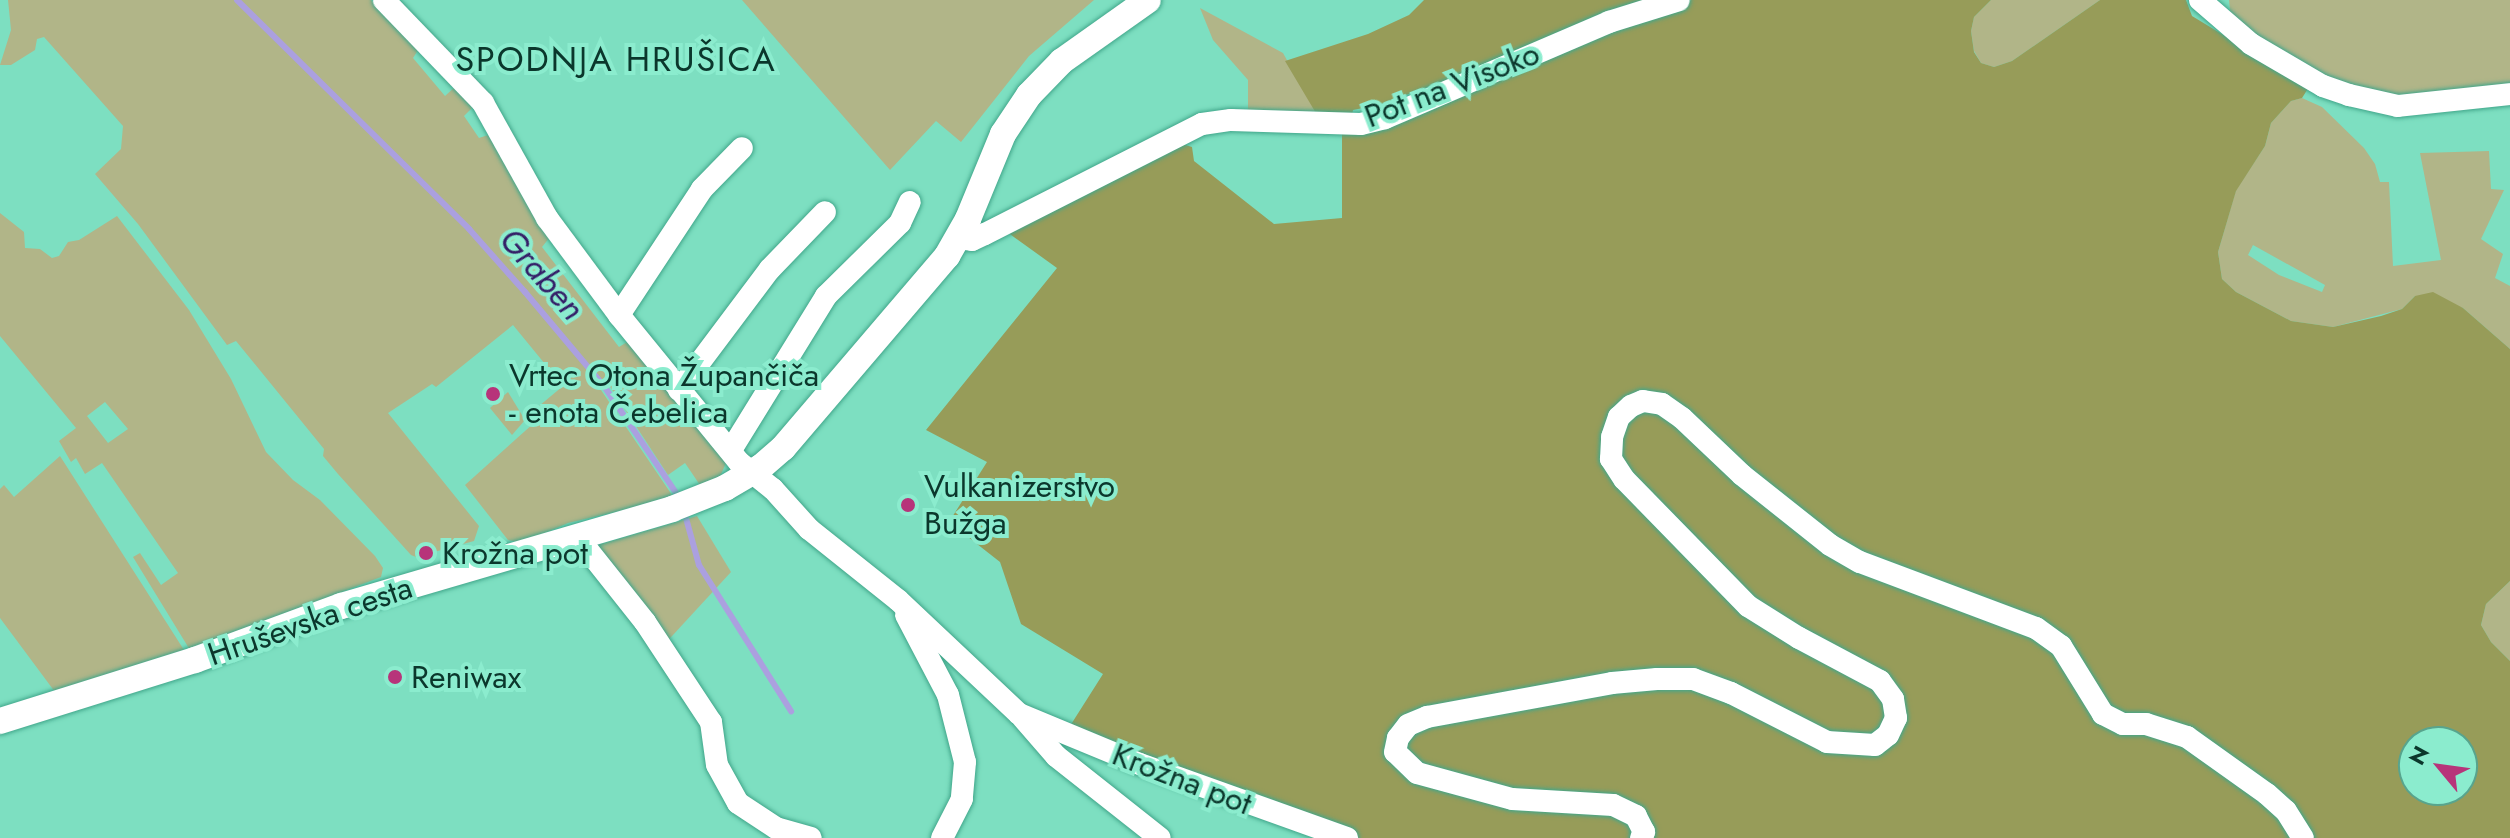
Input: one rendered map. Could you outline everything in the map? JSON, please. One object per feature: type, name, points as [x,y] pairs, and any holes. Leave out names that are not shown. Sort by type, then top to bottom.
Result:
[{"type":"street","name":"Krožna pot","points":[[384,0],[483,103],[547,218],[679,390],[752,473],[809,529],[898,600],[1019,714],[1056,756],[1160,838]]},
{"type":"street","name":"Hruševska cesta","points":[[0,721],[181,665],[341,606],[681,506],[752,473],[783,448],[934,274],[958,238],[1003,134],[1029,95],[1062,61],[1148,0]]},
{"type":"street","name":"Pot na Visoko","points":[[958,238],[972,240],[985,234],[1202,124],[1231,120],[1361,124],[1385,118],[1609,22],[1679,0]]},
{"type":"street","points":[[2200,0],[2251,44],[2323,86],[2349,95],[2398,106],[2510,94]]},
{"type":"street","points":[[619,315],[702,189],[742,148]]},
{"type":"street","points":[[731,450],[826,296],[900,223],[910,202]]},
{"type":"street","points":[[679,390],[770,269],[825,212]]},
{"type":"street","points":[[1641,838],[1644,832],[1636,816],[1613,805],[1512,799],[1417,773],[1395,752],[1398,738],[1408,725],[1427,717],[1612,683],[1657,679],[1693,679],[1731,693],[1827,742],[1875,745],[1888,735],[1896,718],[1893,699],[1880,681],[1799,638],[1748,606],[1624,479],[1611,459],[1612,437],[1619,417],[1631,406],[1643,401],[1662,404],[1682,418],[1742,475],[1830,545],[1860,562],[2036,628],[2061,646],[2103,714],[2123,724],[2171,730],[2208,751],[2286,811],[2303,838]]},
{"type":"street","points":[[581,535],[587,549],[645,622],[711,722],[717,765],[738,803],[776,828],[811,838]]},
{"type":"street","name":"Krožna pot","points":[[898,600],[948,695],[965,762],[962,799],[942,838]]},
{"type":"street","name":"Krožna pot","points":[[1019,714],[1140,764],[1347,838]]},
{"type":"green space","points":[[8,0],[371,0],[420,47],[413,58],[445,96],[457,85],[472,108],[464,116],[479,138],[488,135],[550,237],[542,247],[619,347],[627,342],[726,463],[719,479],[702,488],[685,463],[668,475],[609,385],[601,390],[672,495],[667,500],[568,523],[522,543],[508,540],[465,485],[544,414],[539,406],[563,386],[513,325],[436,387],[432,384],[388,413],[479,526],[474,541],[416,557],[411,555],[323,456],[324,449],[236,341],[227,345],[138,224],[95,174],[121,149],[123,126],[44,37],[37,39],[35,50],[11,65],[0,65],[11,30]]},
{"type":"green space","points":[[742,0],[1094,0],[1029,56],[961,142],[936,121],[890,170]]},
{"type":"green space","points":[[1424,0],[1643,0],[1478,69],[1378,105],[1353,110],[1351,121],[1320,120],[1285,61],[1368,34],[1409,15]]},
{"type":"green space","points":[[1691,0],[1991,0],[1974,17],[1971,31],[1974,52],[1981,63],[1994,67],[2012,61],[2100,0],[2186,0],[2192,16],[2309,87],[2302,98],[2291,101],[2271,123],[2265,146],[2236,191],[2218,252],[2222,279],[2236,292],[2291,321],[2333,327],[2402,309],[2415,296],[2433,292],[2463,308],[2510,349],[2510,581],[2486,604],[2481,625],[2491,642],[2510,661],[2510,838],[1353,838],[1070,726],[1103,674],[1021,624],[1000,562],[949,522],[987,462],[926,430],[1057,268],[1007,232],[1176,142],[1192,147],[1194,161],[1274,224],[1342,218],[1342,133]]},
{"type":"green space","points":[[1991,0],[2100,0],[2012,61],[1994,67],[1981,63],[1974,51],[1971,31],[1974,17]]},
{"type":"green space","points":[[2229,0],[2510,0],[2510,83],[2409,101],[2321,79],[2231,20]]},
{"type":"green space","points":[[1200,8],[1283,53],[1320,120],[1248,113],[1248,80],[1213,40]]},
{"type":"green space","points":[[2302,98],[2322,107],[2364,148],[2375,164],[2380,182],[2389,182],[2393,266],[2441,260],[2420,153],[2489,151],[2491,189],[2504,190],[2481,239],[2503,254],[2495,278],[2510,286],[2510,349],[2463,308],[2415,296],[2402,309],[2333,327],[2291,321],[2236,292],[2222,279],[2218,252],[2236,190],[2265,146],[2271,123],[2291,101]],"holes":[[[2253,245],[2325,285],[2322,292],[2279,275],[2248,255]]]},
{"type":"green space","points":[[0,213],[24,232],[25,248],[40,249],[52,258],[59,256],[68,242],[79,240],[117,216],[189,310],[231,379],[266,452],[293,480],[320,500],[375,556],[383,568],[381,577],[190,650],[133,557],[140,553],[161,585],[178,573],[102,463],[85,474],[76,458],[71,462],[59,441],[76,428],[0,336]],"holes":[[[105,402],[128,429],[108,443],[87,416]]]},
{"type":"green space","points":[[508,392],[525,420],[512,435],[490,408]]},
{"type":"green space","points":[[60,456],[184,650],[55,692],[0,618],[0,489],[4,485],[14,497]]},
{"type":"green space","points":[[697,516],[731,572],[661,648],[598,545]]},
{"type":"green space","points":[[2510,581],[2510,661],[2491,642],[2481,625],[2486,604]]},
{"type":"waterway","name":"Graben","points":[[237,0],[469,229],[604,386],[679,497]]},
{"type":"waterway","name":"Graben","points":[[684,511],[699,565],[791,711]]},
{"type":"place","name":"Vrtec Otona Župančiča - enota Čebelica","points":[[493,394]]},
{"type":"place","name":"Vulkanizerstvo Bužga","points":[[908,505]]},
{"type":"place","name":"Krožna pot","points":[[426,553]]},
{"type":"place","name":"Reniwax","points":[[395,677]]},
{"type":"district","name":"SPODNJA HRUŠICA","points":[[616,60]]}]
